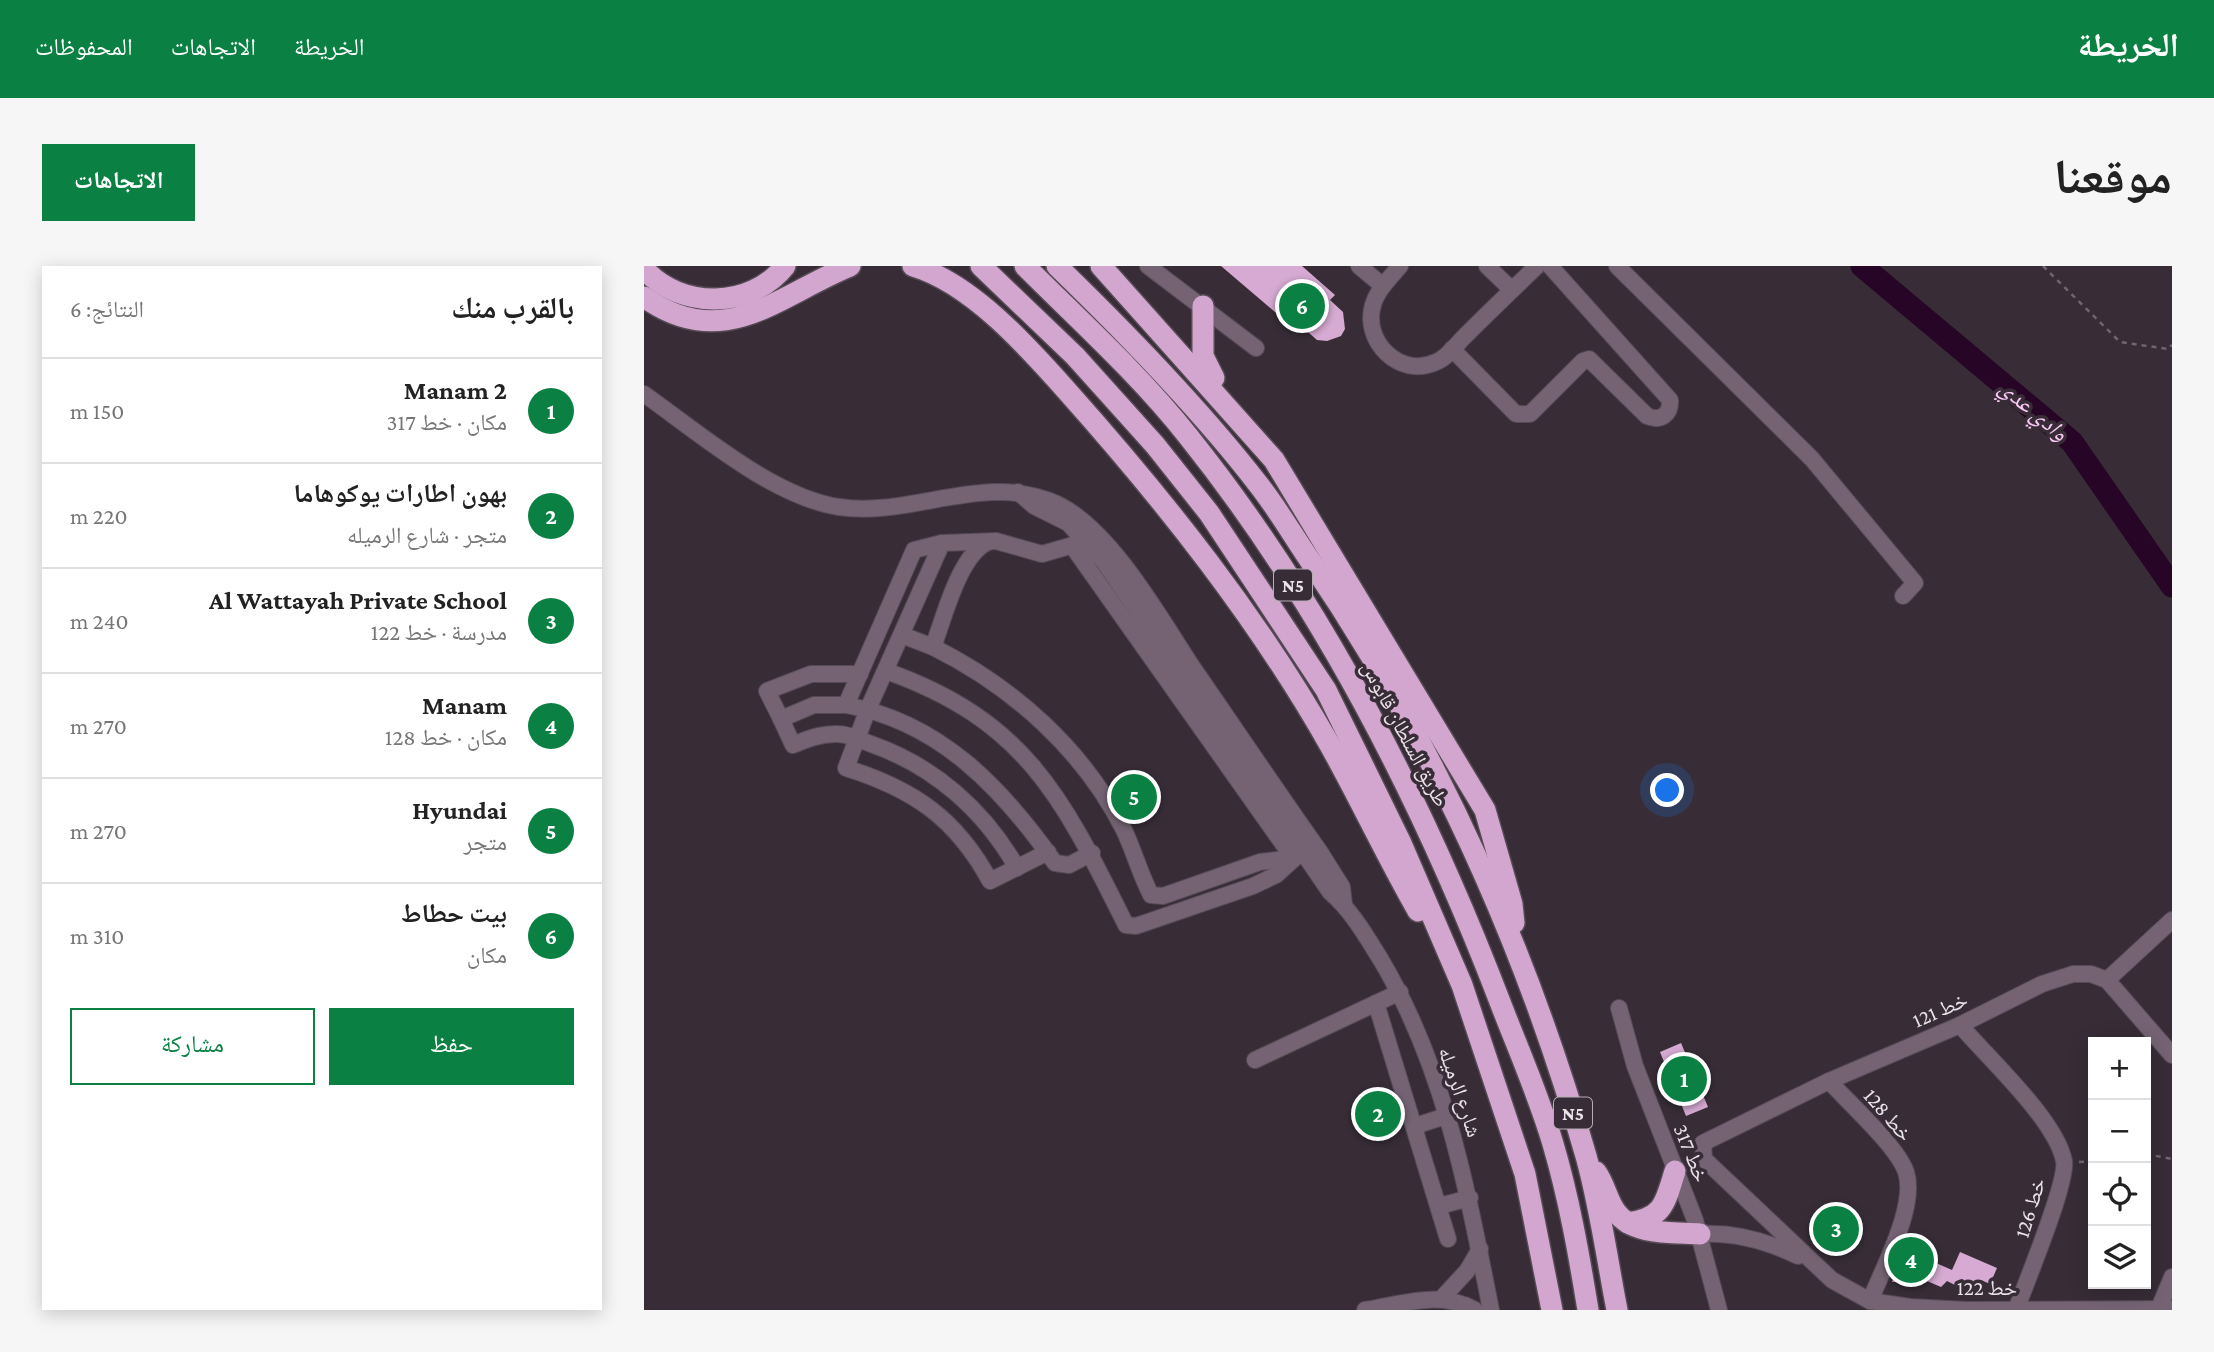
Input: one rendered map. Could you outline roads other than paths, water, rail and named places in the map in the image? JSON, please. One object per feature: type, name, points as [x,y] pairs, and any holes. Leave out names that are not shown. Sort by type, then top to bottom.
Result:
[{"type":"highway","points":[[644,269],[664,287],[684,295],[727,299],[756,292],[771,282],[785,266]]},
{"type":"highway","points":[[644,297],[670,313],[715,322],[739,319],[769,308],[850,266]]},
{"type":"highway","points":[[913,266],[936,273],[980,306],[1030,350],[1130,461],[1239,602],[1330,746],[1400,879],[1462,985]]},
{"type":"highway","points":[[981,266],[1075,356],[1156,445],[1209,513],[1326,690],[1400,841],[1462,985],[1525,1174],[1552,1310]]},
{"type":"highway","name":"طريق السلطان قابوس","points":[[1025,266],[1104,344],[1187,435],[1269,545],[1387,744],[1439,851],[1549,1131],[1588,1310]]},
{"type":"highway","name":"طريق السلطان قابوس","points":[[1057,266],[1115,323],[1258,484],[1344,609],[1412,728],[1468,836],[1516,949],[1552,1047],[1587,1159],[1617,1310]]},
{"type":"highway","points":[[1101,266],[1274,460],[1485,810],[1512,904],[1516,949]]},
{"type":"highway","points":[[1203,306],[1203,356],[1234,413]]},
{"type":"highway","points":[[1587,1159],[1603,1182],[1615,1212],[1628,1223],[1645,1229],[1700,1234]]},
{"type":"highway","points":[[1628,1223],[1656,1215],[1664,1204],[1675,1171]]},
{"type":"street","points":[[1148,266],[1256,348]]},
{"type":"street","points":[[1359,266],[1383,286]]},
{"type":"street","points":[[1400,266],[1383,286],[1372,307],[1370,319],[1372,331],[1384,352],[1393,359],[1416,366],[1439,362],[1537,266]]},
{"type":"street","points":[[1487,266],[1512,290]]},
{"type":"street","points":[[1452,349],[1516,414],[1530,414],[1583,361],[1589,359],[1647,416],[1656,419],[1664,416],[1670,409],[1670,400],[1550,266]]},
{"type":"street","points":[[1617,266],[1812,459],[1915,583],[1903,596]]},
{"type":"street","points":[[644,394],[767,480],[803,499],[839,507],[897,508],[985,492],[1018,492],[1055,503],[1082,519],[1130,577],[1320,852],[1342,887],[1345,905]]},
{"type":"street","points":[[1018,492],[1034,506],[1063,520],[1073,546],[1153,631],[1298,855],[1345,905]]},
{"type":"street","points":[[1063,520],[1073,546]]},
{"type":"street","points":[[846,705],[914,551],[942,543],[988,542],[1005,543],[1038,554],[1095,543],[1130,577]]},
{"type":"street","points":[[933,647],[963,568],[972,551],[988,542]]},
{"type":"street","points":[[942,543],[868,709],[846,768],[893,783],[918,798],[965,843],[990,881],[1048,852]]},
{"type":"street","points":[[902,635],[970,665],[1008,690],[1045,723],[1096,786],[1122,828],[1151,895],[1163,896],[1260,862],[1298,855]]},
{"type":"street","points":[[886,671],[942,692],[994,727],[1022,754],[1062,802],[1092,853],[1126,925],[1131,926],[1253,886],[1276,875],[1298,855]]},
{"type":"street","points":[[860,674],[811,674],[767,691],[793,745],[838,733],[916,763],[942,781],[994,830],[1017,868]]},
{"type":"street","points":[[781,719],[814,705],[846,705],[868,709],[921,730],[978,770],[1007,799],[1055,863],[1069,865],[1092,853]]},
{"type":"street","name":"شارع الرميله","points":[[1345,905],[1400,992],[1449,1115],[1470,1198],[1491,1310]]},
{"type":"street","points":[[2172,920],[2107,981],[2172,1055]]},
{"type":"street","name":"خط 121","points":[[1703,1143],[1829,1081],[1960,1025],[2042,984],[2073,974],[2091,974],[2107,981]]},
{"type":"street","points":[[1255,1060],[1400,992]]},
{"type":"street","points":[[1376,1003],[1448,1239]]},
{"type":"street","name":"خط 317","points":[[1619,1008],[1634,1066],[1700,1234],[1719,1310]]},
{"type":"street","name":"خط 126","points":[[1960,1025],[2052,1130],[2065,1164],[2047,1230],[2016,1310]]},
{"type":"street","name":"خط 128","points":[[1829,1081],[1896,1155],[1906,1172],[1908,1202],[1870,1301]]},
{"type":"street","points":[[1415,1125],[1449,1115]]},
{"type":"street","name":"خط 122","points":[[1703,1143],[1704,1159],[1813,1263],[1832,1280],[1870,1301],[1910,1307],[2016,1310],[2165,1308]]},
{"type":"street","points":[[1439,1206],[1470,1198]]},
{"type":"street","points":[[1700,1234],[1724,1233],[1774,1244],[1813,1263]]},
{"type":"street","points":[[1442,1297],[1467,1271],[1480,1250]]},
{"type":"street","points":[[2165,1308],[2172,1278]]},
{"type":"street","points":[[1365,1310],[1442,1297],[1461,1302],[1475,1310]]},
{"type":"waterway","name":"وادي عدي","points":[[1862,266],[2072,442],[2172,586]]},
{"type":"place","name":"بيت حطاط","points":[[1302,306]]},
{"type":"place","name":"Hyundai","points":[[1134,797]]},
{"type":"place","name":"Manam 2","points":[[1684,1079]]},
{"type":"place","name":"بهون اطارات يوكوهاما","points":[[1378,1114]]},
{"type":"place","name":"Al Wattayah Private School","points":[[1836,1229]]},
{"type":"place","name":"Manam","points":[[1911,1260]]}]
